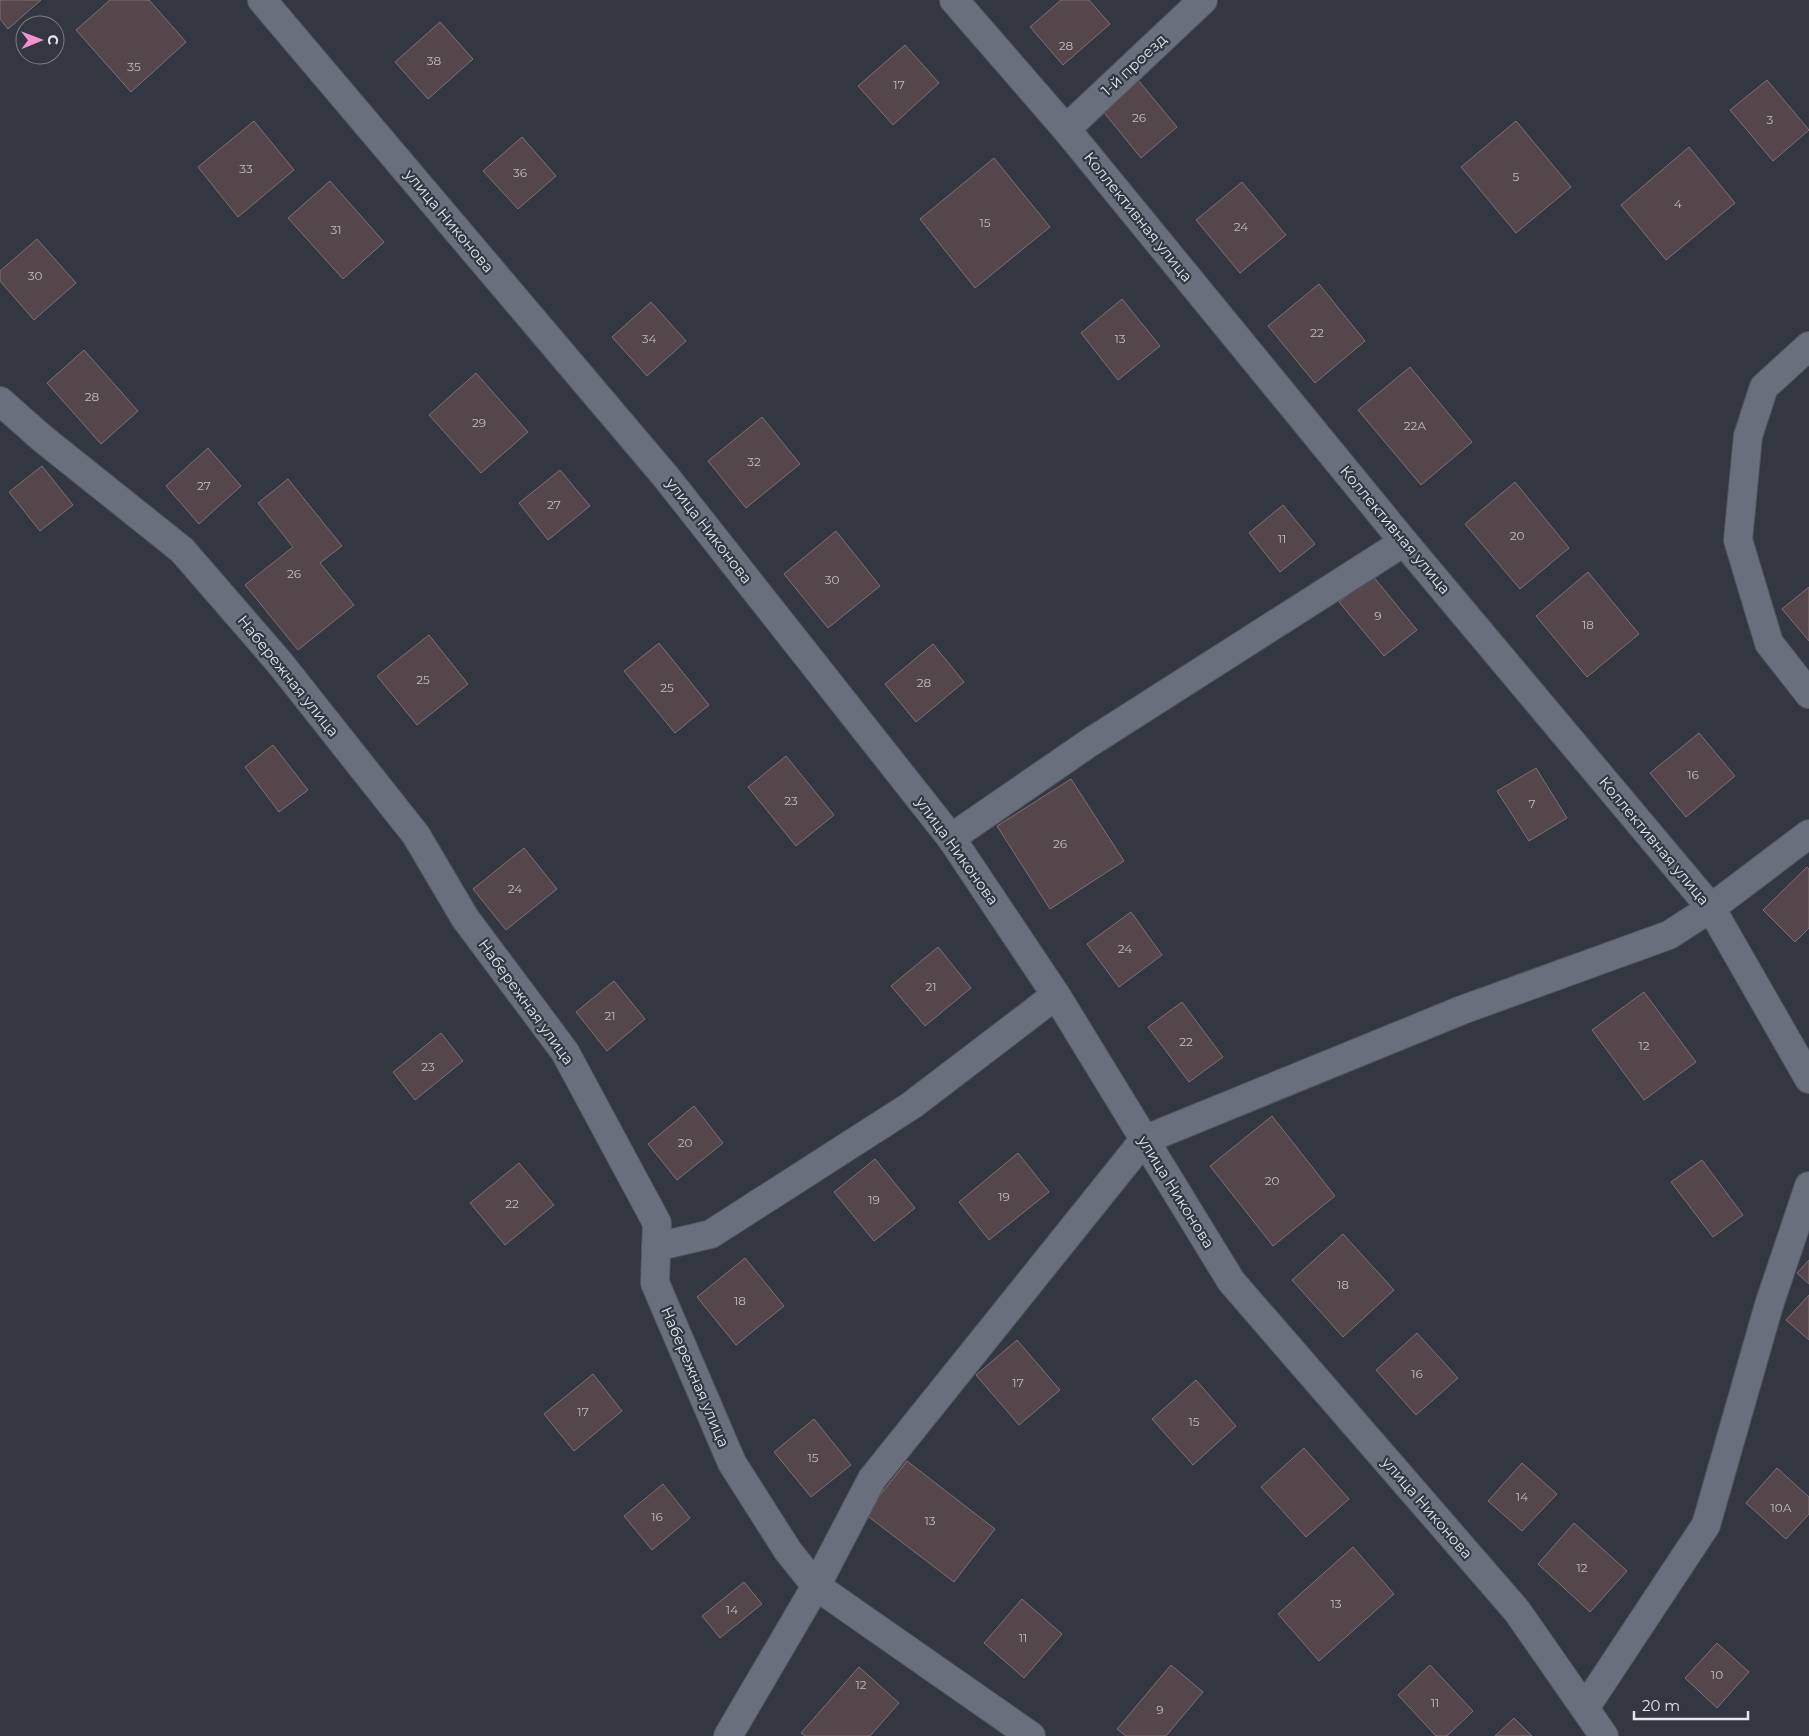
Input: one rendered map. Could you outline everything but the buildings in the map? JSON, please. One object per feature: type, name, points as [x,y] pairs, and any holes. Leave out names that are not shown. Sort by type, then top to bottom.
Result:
[{"type":"street","name":"улица Никонова","points":[[262,0],[666,477],[951,838],[1056,995],[1231,1282],[1517,1611],[1604,1736]]},
{"type":"street","name":"Коллективная улица","points":[[954,0],[1066,129],[1404,542],[1711,908],[1809,1079]]},
{"type":"street","name":"1-й проезд","points":[[1066,129],[1203,0]]},
{"type":"street","points":[[1809,346],[1764,387],[1748,436],[1738,540],[1769,643],[1809,694]]},
{"type":"street","name":"Набережная улица","points":[[0,401],[50,445],[182,550],[279,662],[416,836],[465,918],[565,1052],[657,1223],[654,1283],[732,1462],[788,1551],[816,1586],[1031,1736]]},
{"type":"street","points":[[951,838],[1089,743],[1404,542]]},
{"type":"street","points":[[728,1736],[816,1586],[872,1479],[1144,1140],[1462,1010],[1669,935],[1711,908],[1809,834]]},
{"type":"street","points":[[656,1247],[711,1234],[912,1104],[1056,995]]},
{"type":"street","points":[[1585,1708],[1706,1525],[1769,1305],[1809,1186]]}]
